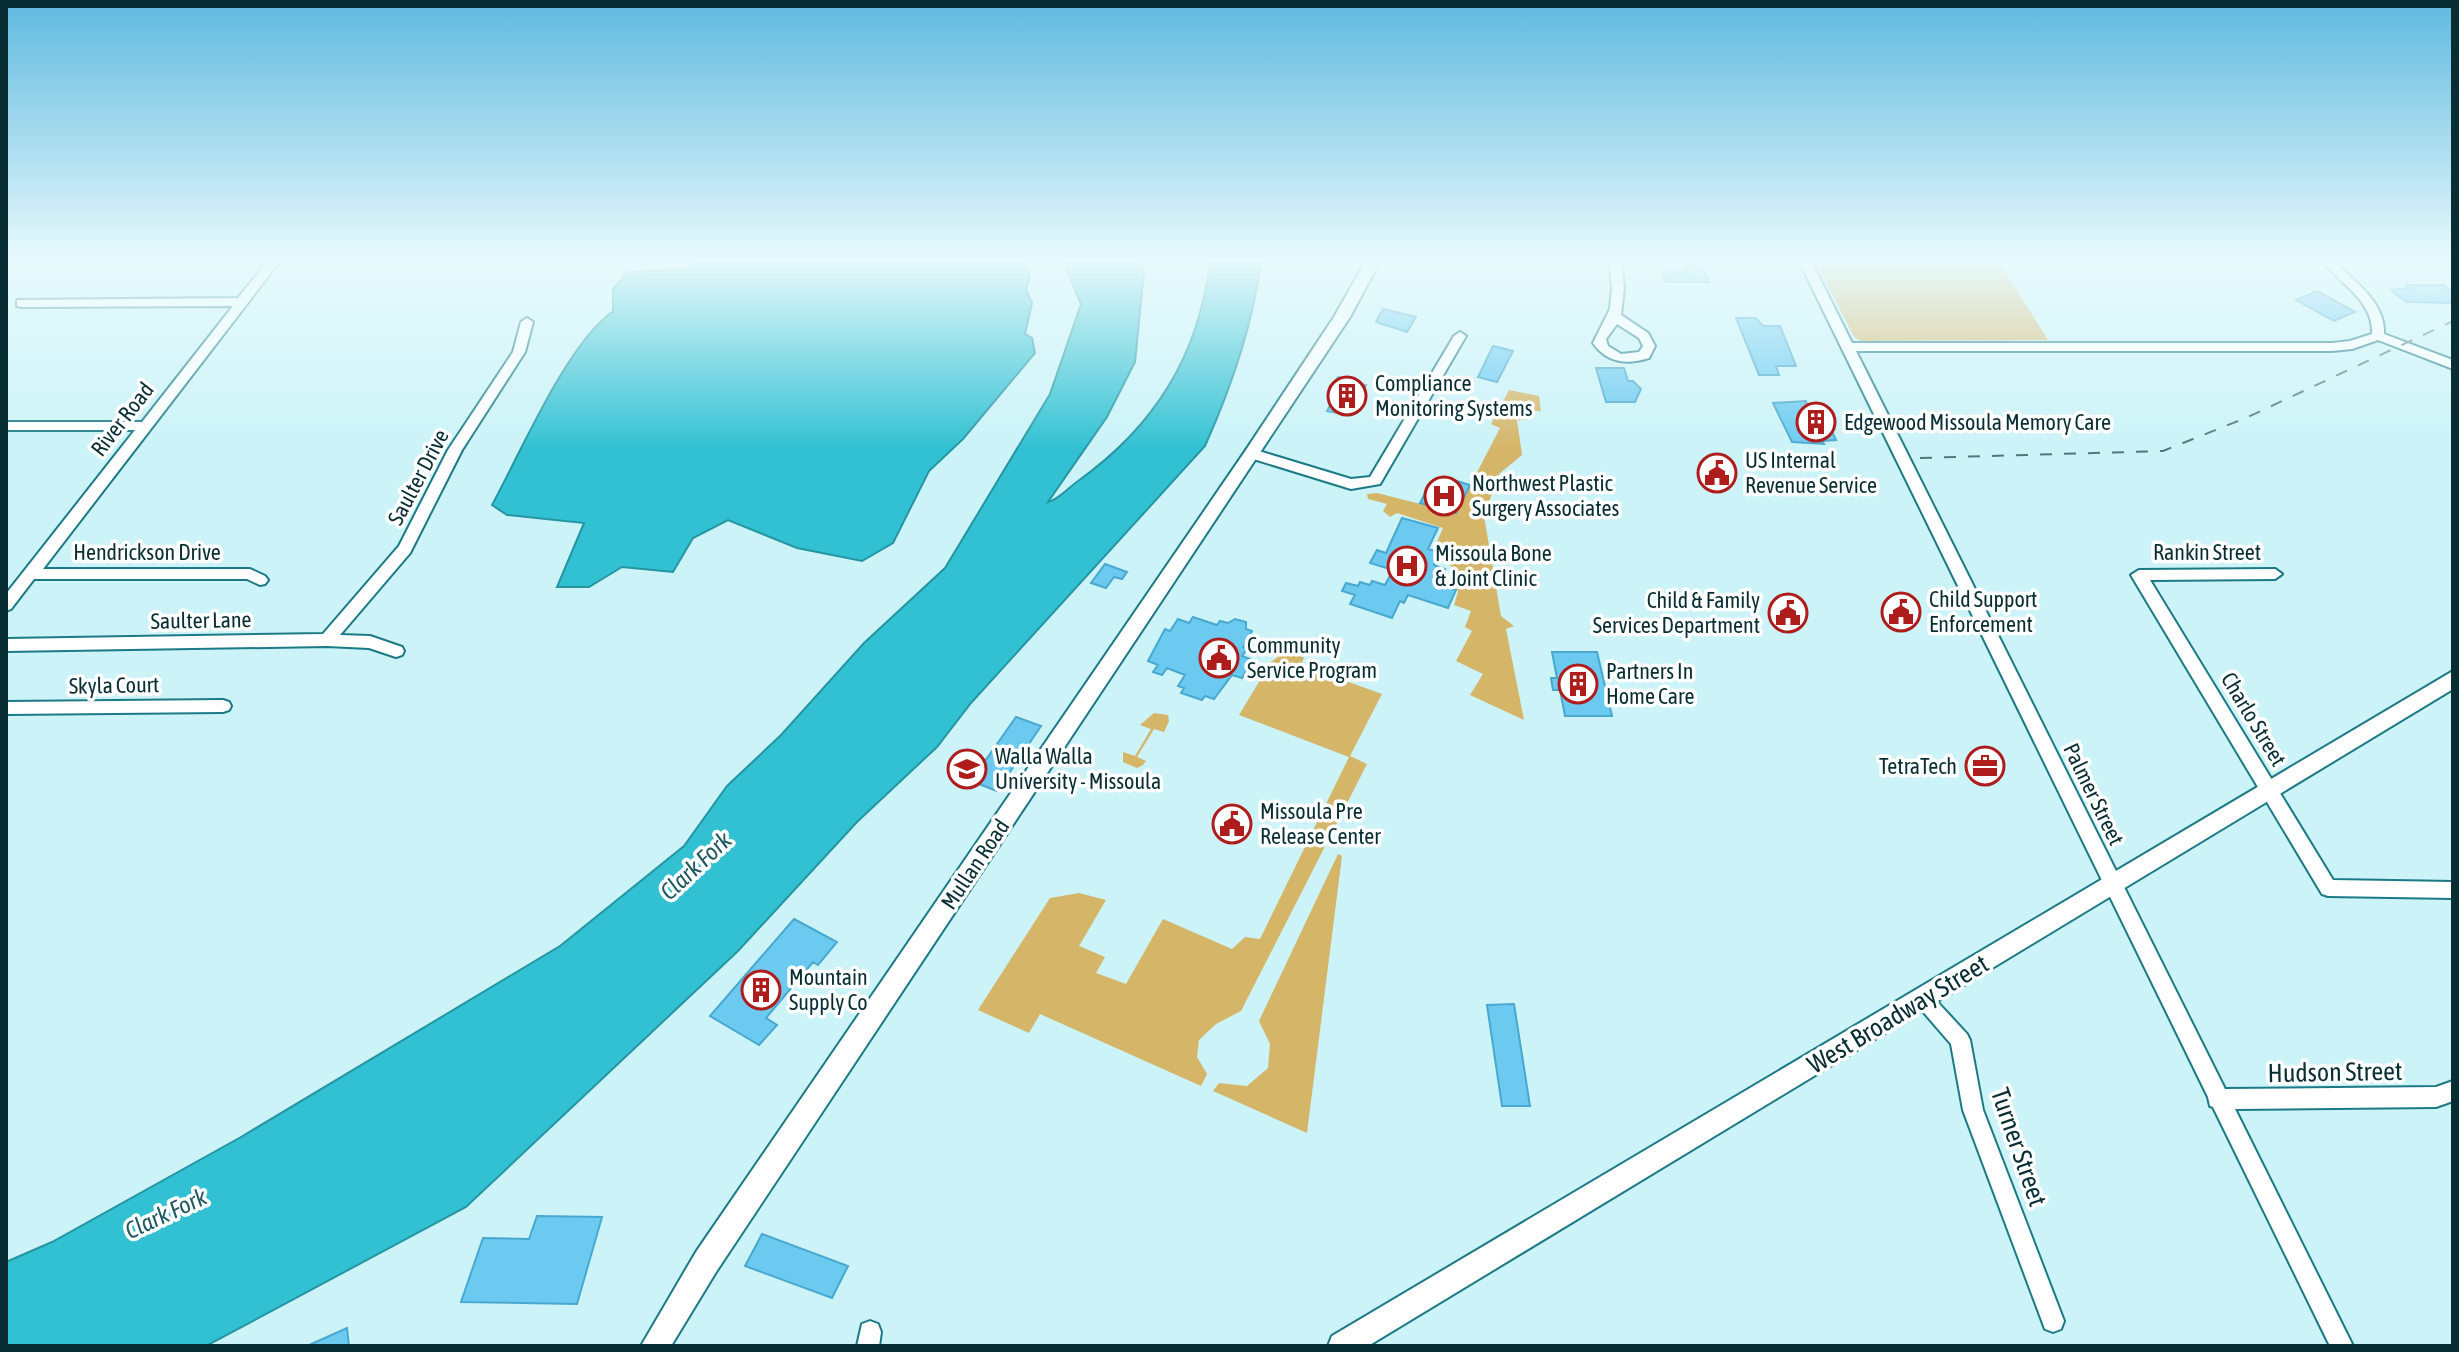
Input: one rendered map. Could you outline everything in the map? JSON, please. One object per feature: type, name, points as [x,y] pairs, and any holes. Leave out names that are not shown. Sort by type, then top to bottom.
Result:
[{"type":"main road","name":"Mullan Road","points":[[655,1346],[713,1250],[1337,324]]},
{"type":"main road","name":"West Broadway Street","points":[[1342,1346],[2112,887],[2453,679]]},
{"type":"street","name":"River Road","points":[[6,605],[224,324]]},
{"type":"street","name":"Saulter Drive","points":[[327,640],[405,549],[455,450],[519,352],[526,324]]},
{"type":"street","name":"Palmer Street","points":[[1837,324],[2112,887],[2342,1346]]},
{"type":"street","points":[[2378,324],[2378,336]]},
{"type":"street","points":[[1252,454],[1351,484],[1375,481],[1460,336]]},
{"type":"street","points":[[1848,347],[2332,347],[2352,345],[2378,336],[2453,365]]},
{"type":"street","points":[[6,426],[144,426]]},
{"type":"street","name":"Hendrickson Drive","points":[[31,574],[250,574],[260,580]]},
{"type":"street","name":"Rankin Street","points":[[2139,575],[2275,574]]},
{"type":"street","name":"Charlo Street","points":[[2139,575],[2328,888],[2453,890]]},
{"type":"street","name":"Saulter Lane","points":[[6,645],[327,640],[370,642],[396,651]]},
{"type":"street","name":"Skyla Court","points":[[6,708],[223,706]]},
{"type":"street","name":"Turner Street","points":[[1923,1000],[1960,1040],[1973,1110],[2053,1321]]},
{"type":"street","name":"Hudson Street","points":[[2217,1099],[2409,1098],[2436,1097],[2453,1091]]},
{"type":"shaded area","points":[[1847,324],[2038,324],[2048,340],[1861,341],[1854,337]]},
{"type":"shaded area","points":[[1509,390],[1539,396],[1541,411],[1525,411],[1525,420],[1517,420],[1522,455],[1499,474],[1484,516],[1501,616],[1514,626],[1506,629],[1524,720],[1470,695],[1483,674],[1456,661],[1472,631],[1465,627],[1471,611],[1454,605],[1458,592],[1446,549],[1435,546],[1443,528],[1397,513],[1390,517],[1383,511],[1387,504],[1368,499],[1367,494],[1377,493],[1456,513],[1500,428],[1491,424]]},
{"type":"shaded area","points":[[1282,654],[1304,657],[1301,665],[1382,694],[1350,756],[1367,764],[1241,1011],[1216,1024],[1199,1040],[1197,1057],[1207,1074],[1201,1086],[1040,1014],[1029,1033],[978,1010],[1050,898],[1079,893],[1106,900],[1079,946],[1105,957],[1096,973],[1126,984],[1163,919],[1232,949],[1245,937],[1260,939],[1349,757],[1239,715],[1271,662]]},
{"type":"shaded area","points":[[1154,713],[1168,715],[1169,721],[1164,732],[1154,729],[1137,757],[1146,761],[1137,768],[1123,762],[1123,752],[1135,756],[1151,729],[1140,725]]},
{"type":"shaded area","points":[[1338,854],[1342,856],[1307,1133],[1213,1091],[1219,1083],[1247,1086],[1268,1068],[1270,1044],[1259,1021]]},
{"type":"water","points":[[598,324],[1027,324],[1025,334],[1032,338],[1035,353],[963,439],[929,471],[893,543],[862,561],[797,548],[728,520],[693,538],[673,572],[622,567],[589,587],[557,587],[584,523],[507,515],[492,505],[562,373]]},
{"type":"water","name":"Clark Fork","points":[[1074,324],[1139,324],[1135,362],[1107,417],[1048,502],[1105,460],[1151,412],[1169,386],[1197,324],[1249,324],[1224,401],[1205,446],[971,703],[937,747],[857,822],[738,951],[466,1207],[206,1346],[6,1346],[6,1262],[52,1242],[241,1137],[560,946],[684,846],[727,786],[781,735],[864,643],[945,568],[1050,394]]},
{"type":"building","points":[[1382,324],[1412,324],[1407,332]]},
{"type":"building","points":[[1738,324],[1780,326],[1796,366],[1776,366],[1779,375],[1759,375]]},
{"type":"building","points":[[1493,346],[1513,351],[1497,382],[1478,377]]},
{"type":"building","points":[[1596,368],[1624,368],[1628,381],[1633,381],[1641,389],[1635,402],[1606,402]]},
{"type":"building","name":"Compliance Monitoring Systems","points":[[1338,377],[1366,385],[1358,399],[1354,398],[1337,413],[1327,411],[1339,388],[1333,386]]},
{"type":"building","name":"Edgewood Missoula Memory Care","points":[[1806,401],[1807,405],[1820,405],[1834,429],[1831,429],[1836,440],[1822,441],[1824,444],[1792,442],[1773,403]]},
{"type":"building","name":"Northwest Plastic Surgery Associates","points":[[1444,477],[1470,485],[1456,513],[1420,503],[1428,488],[1432,489]]},
{"type":"building","name":"Missoula Bone & Joint Clinic","points":[[1402,518],[1438,528],[1428,549],[1440,552],[1434,565],[1445,569],[1437,585],[1456,590],[1448,608],[1408,595],[1404,603],[1400,601],[1392,618],[1350,604],[1355,595],[1342,591],[1346,583],[1358,586],[1360,582],[1370,585],[1372,581],[1385,585],[1393,570],[1370,563],[1377,550],[1386,553]]},
{"type":"building","points":[[1105,564],[1127,572],[1122,579],[1114,577],[1106,588],[1091,583]]},
{"type":"building","name":"Community Service Program","points":[[1193,617],[1217,625],[1220,621],[1228,623],[1235,619],[1246,622],[1246,629],[1252,631],[1243,647],[1247,649],[1242,656],[1253,660],[1242,678],[1232,675],[1214,699],[1205,696],[1202,700],[1181,693],[1184,688],[1178,686],[1185,675],[1167,668],[1162,675],[1153,672],[1158,665],[1148,661],[1165,629],[1170,631],[1178,619],[1189,623]]},
{"type":"building","name":"Partners In Home Care","points":[[1552,652],[1597,652],[1612,716],[1565,716],[1560,690],[1553,690],[1551,678],[1557,678]]},
{"type":"building","name":"Walla Walla University - Missoula","points":[[1016,717],[1041,726],[997,791],[971,781]]},
{"type":"building","name":"Mountain Supply Co","points":[[794,919],[837,942],[818,965],[813,962],[766,1018],[777,1025],[759,1045],[710,1016]]},
{"type":"building","points":[[1514,1004],[1530,1106],[1502,1106],[1487,1005]]},
{"type":"building","points":[[537,1216],[602,1217],[577,1304],[461,1302],[483,1238],[529,1239]]},
{"type":"building","points":[[762,1234],[848,1266],[832,1298],[745,1266]]},
{"type":"building","points":[[347,1328],[349,1346],[307,1346]]},
{"type":"railway","points":[[1920,458],[2163,451],[2248,417],[2446,324]]},
{"type":"place","name":"Compliance Monitoring Systems","points":[[1347,396]]},
{"type":"place","name":"Edgewood Missoula Memory Care","points":[[1816,422]]},
{"type":"place","name":"US Internal Revenue Service","points":[[1717,473]]},
{"type":"place","name":"Northwest Plastic Surgery Associates","points":[[1444,496]]},
{"type":"place","name":"Missoula Bone & Joint Clinic","points":[[1407,566]]},
{"type":"place","name":"Child Support Enforcement","points":[[1901,612]]},
{"type":"place","name":"Child & Family Services Department","points":[[1788,613]]},
{"type":"place","name":"Community Service Program","points":[[1219,658]]},
{"type":"place","name":"Partners In Home Care","points":[[1578,684]]},
{"type":"place","name":"TetraTech","points":[[1985,766]]},
{"type":"place","name":"Walla Walla University - Missoula","points":[[967,769]]},
{"type":"place","name":"Missoula Pre Release Center","points":[[1232,824]]},
{"type":"place","name":"Mountain Supply Co","points":[[761,990]]}]
